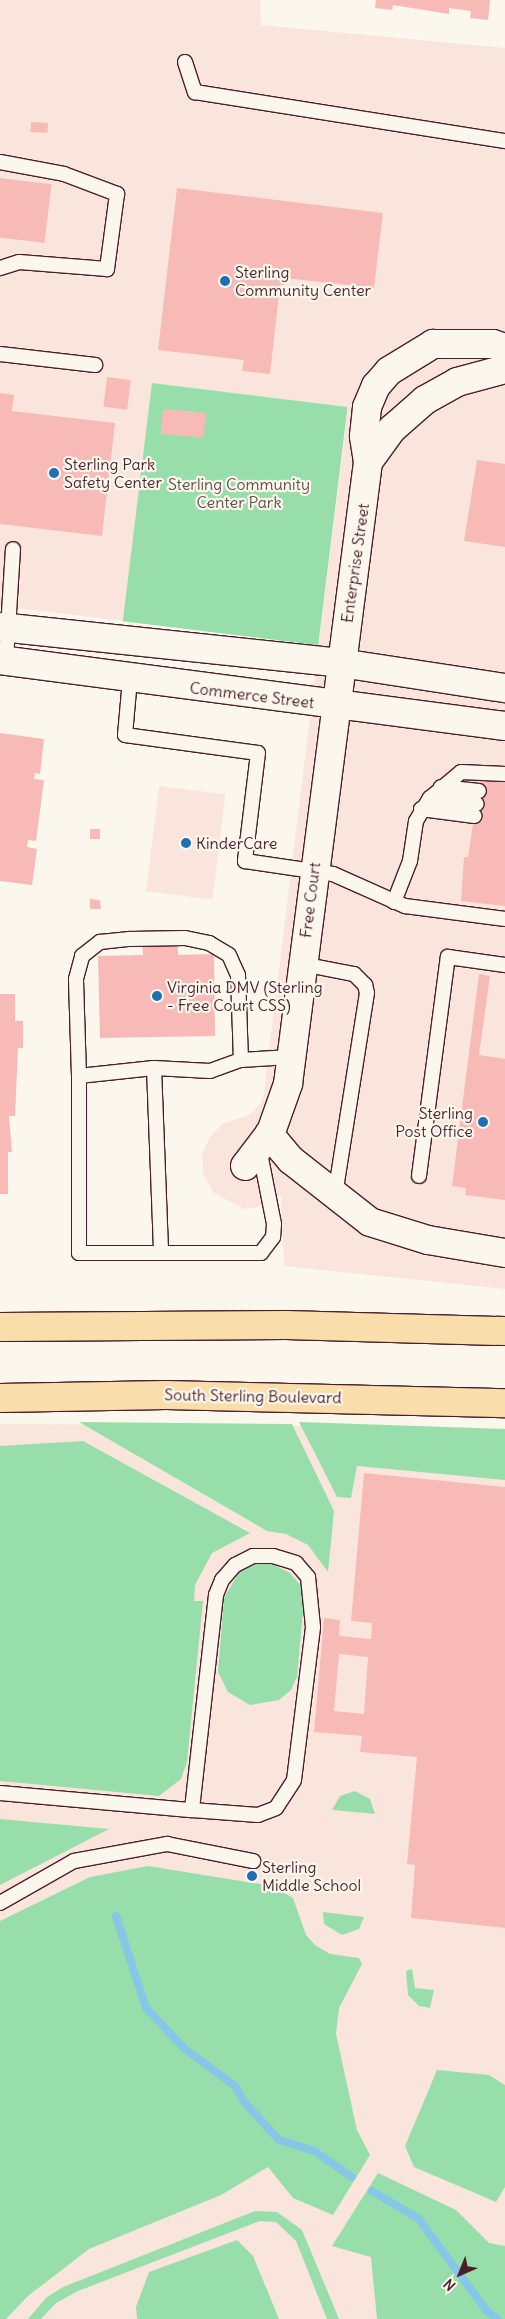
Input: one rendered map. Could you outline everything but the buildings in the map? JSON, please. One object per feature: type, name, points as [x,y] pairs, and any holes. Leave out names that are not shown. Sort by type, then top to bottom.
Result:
[{"type":"main road","points":[[0,1327],[286,1325],[505,1331]]},
{"type":"main road","name":"South Sterling Boulevard","points":[[0,1398],[166,1395],[505,1403]]},
{"type":"street","name":"Enterprise Street","points":[[341,663],[368,462],[364,436],[367,407],[376,386],[389,370],[433,344],[493,344],[505,348]]},
{"type":"street","name":"Enterprise Street","points":[[368,462],[392,429],[425,400],[457,382],[505,369]]},
{"type":"street","points":[[5,628],[341,663],[505,688]]},
{"type":"street","name":"Commerce Street","points":[[3,660],[130,679],[505,726]]},
{"type":"street","name":"Free Court","points":[[258,1149],[286,1096],[313,871],[341,663]]},
{"type":"street","points":[[258,1149],[290,1160],[335,1197],[386,1230],[505,1253]]},
{"type":"lane","points":[[185,62],[195,92],[505,141]]},
{"type":"lane","points":[[0,162],[64,174],[117,194],[107,269],[19,262],[0,268]]},
{"type":"lane","points":[[0,354],[94,365]]},
{"type":"lane","points":[[3,660],[13,549]]},
{"type":"lane","points":[[130,679],[125,735],[258,753],[245,861],[333,874],[394,902],[426,910],[505,919]]},
{"type":"lane","points":[[394,902],[410,861],[425,804],[441,787],[461,772],[505,774]]},
{"type":"lane","points":[[425,804],[477,804],[441,787]]},
{"type":"lane","points":[[241,1060],[238,975],[229,954],[209,943],[185,938],[130,939],[100,942],[82,956],[76,979],[79,1076],[79,1253],[161,1250],[255,1254],[266,1248],[273,1237],[274,1224],[258,1149]]},
{"type":"lane","points":[[419,1176],[448,957],[505,964]]},
{"type":"lane","points":[[302,964],[354,974],[365,985],[367,993],[335,1197]]},
{"type":"lane","points":[[79,1076],[154,1068],[210,1071],[241,1060],[290,1057]]},
{"type":"lane","points":[[154,1068],[161,1250]]},
{"type":"lane","points":[[0,1793],[192,1810],[258,1815],[276,1808],[291,1788],[313,1626],[308,1576],[296,1563],[273,1556],[253,1556],[235,1565],[222,1580],[216,1595],[192,1810]]},
{"type":"lane","points":[[0,1904],[74,1861],[167,1844],[253,1861]]},
{"type":"shaded area","points":[[0,0],[260,0],[261,25],[505,48],[505,1289],[284,1266],[281,1196],[257,1207],[244,1209],[214,1193],[203,1174],[202,1154],[210,1137],[222,1124],[249,1115],[261,1103],[264,1092],[348,407],[153,383],[125,621],[0,606]]},
{"type":"shaded area","name":"KinderCare","points":[[159,786],[226,794],[213,899],[146,891]]},
{"type":"shaded area","name":"Sterling Middle School","points":[[0,1424],[278,1425],[505,1433],[505,2319],[0,2319]]},
{"type":"green space","name":"Sterling Community Center Park","points":[[152,383],[348,407],[318,645],[123,621]]},
{"type":"green space","points":[[79,1422],[292,1424],[334,1511],[328,1572],[308,1545],[286,1534],[267,1531]]},
{"type":"green space","points":[[299,1422],[505,1429],[505,1480],[357,1466],[351,1498],[337,1497]]},
{"type":"green space","points":[[83,1441],[250,1533],[212,1553],[195,1585],[194,1601],[203,1601],[187,1762],[181,1779],[159,1796],[0,1781],[0,1446]]},
{"type":"green space","points":[[254,1564],[272,1564],[290,1573],[301,1586],[304,1599],[297,1677],[291,1690],[279,1700],[250,1705],[228,1692],[218,1672],[224,1598],[239,1572]]},
{"type":"green space","points":[[355,1791],[370,1799],[375,1814],[332,1810],[340,1796]]},
{"type":"green space","points":[[0,1819],[109,1829],[0,1885]]},
{"type":"green space","points":[[148,1866],[272,1886],[293,1898],[306,1935],[315,1945],[330,1954],[359,1958],[362,1964],[339,2008],[336,2034],[357,2130],[370,2155],[333,2215],[293,2198],[268,2167],[221,2195],[89,2249],[28,2296],[6,2319],[0,2319],[0,1921],[90,1877]]},
{"type":"green space","points":[[323,1912],[364,1917],[359,1929],[342,1935],[324,1924]]},
{"type":"green space","points":[[412,1969],[415,1988],[434,1990],[430,2008],[419,2006],[408,1995],[406,1971]]},
{"type":"green space","points":[[437,2070],[489,2075],[505,2085],[505,2187],[496,2202],[414,2167],[405,2146]]},
{"type":"green space","points":[[378,2173],[456,2210],[489,2243],[505,2246],[505,2319],[377,2319],[371,2257],[332,2246]]},
{"type":"green space","points":[[255,2211],[277,2212],[302,2230],[339,2319],[327,2319],[296,2241],[276,2222],[260,2221],[78,2291],[56,2303],[41,2319],[28,2319],[47,2297],[63,2287]]},
{"type":"green space","points":[[237,2240],[253,2256],[279,2319],[137,2319],[136,2307],[149,2272]]},
{"type":"waterway","points":[[116,1916],[146,2008],[185,2049],[235,2086],[246,2104],[279,2140],[314,2151],[352,2177]]},
{"type":"waterway","points":[[372,2191],[419,2219],[486,2310],[497,2319]]},
{"type":"place","name":"Sterling Community Center","points":[[225,281]]},
{"type":"place","name":"Sterling Park Safety Center","points":[[54,473]]},
{"type":"place","name":"KinderCare","points":[[186,843]]},
{"type":"place","name":"Virginia DMV (Sterling - Free Court CSS)","points":[[157,996]]},
{"type":"place","name":"Sterling Post Office","points":[[483,1122]]},
{"type":"place","name":"Sterling Middle School","points":[[252,1876]]}]
